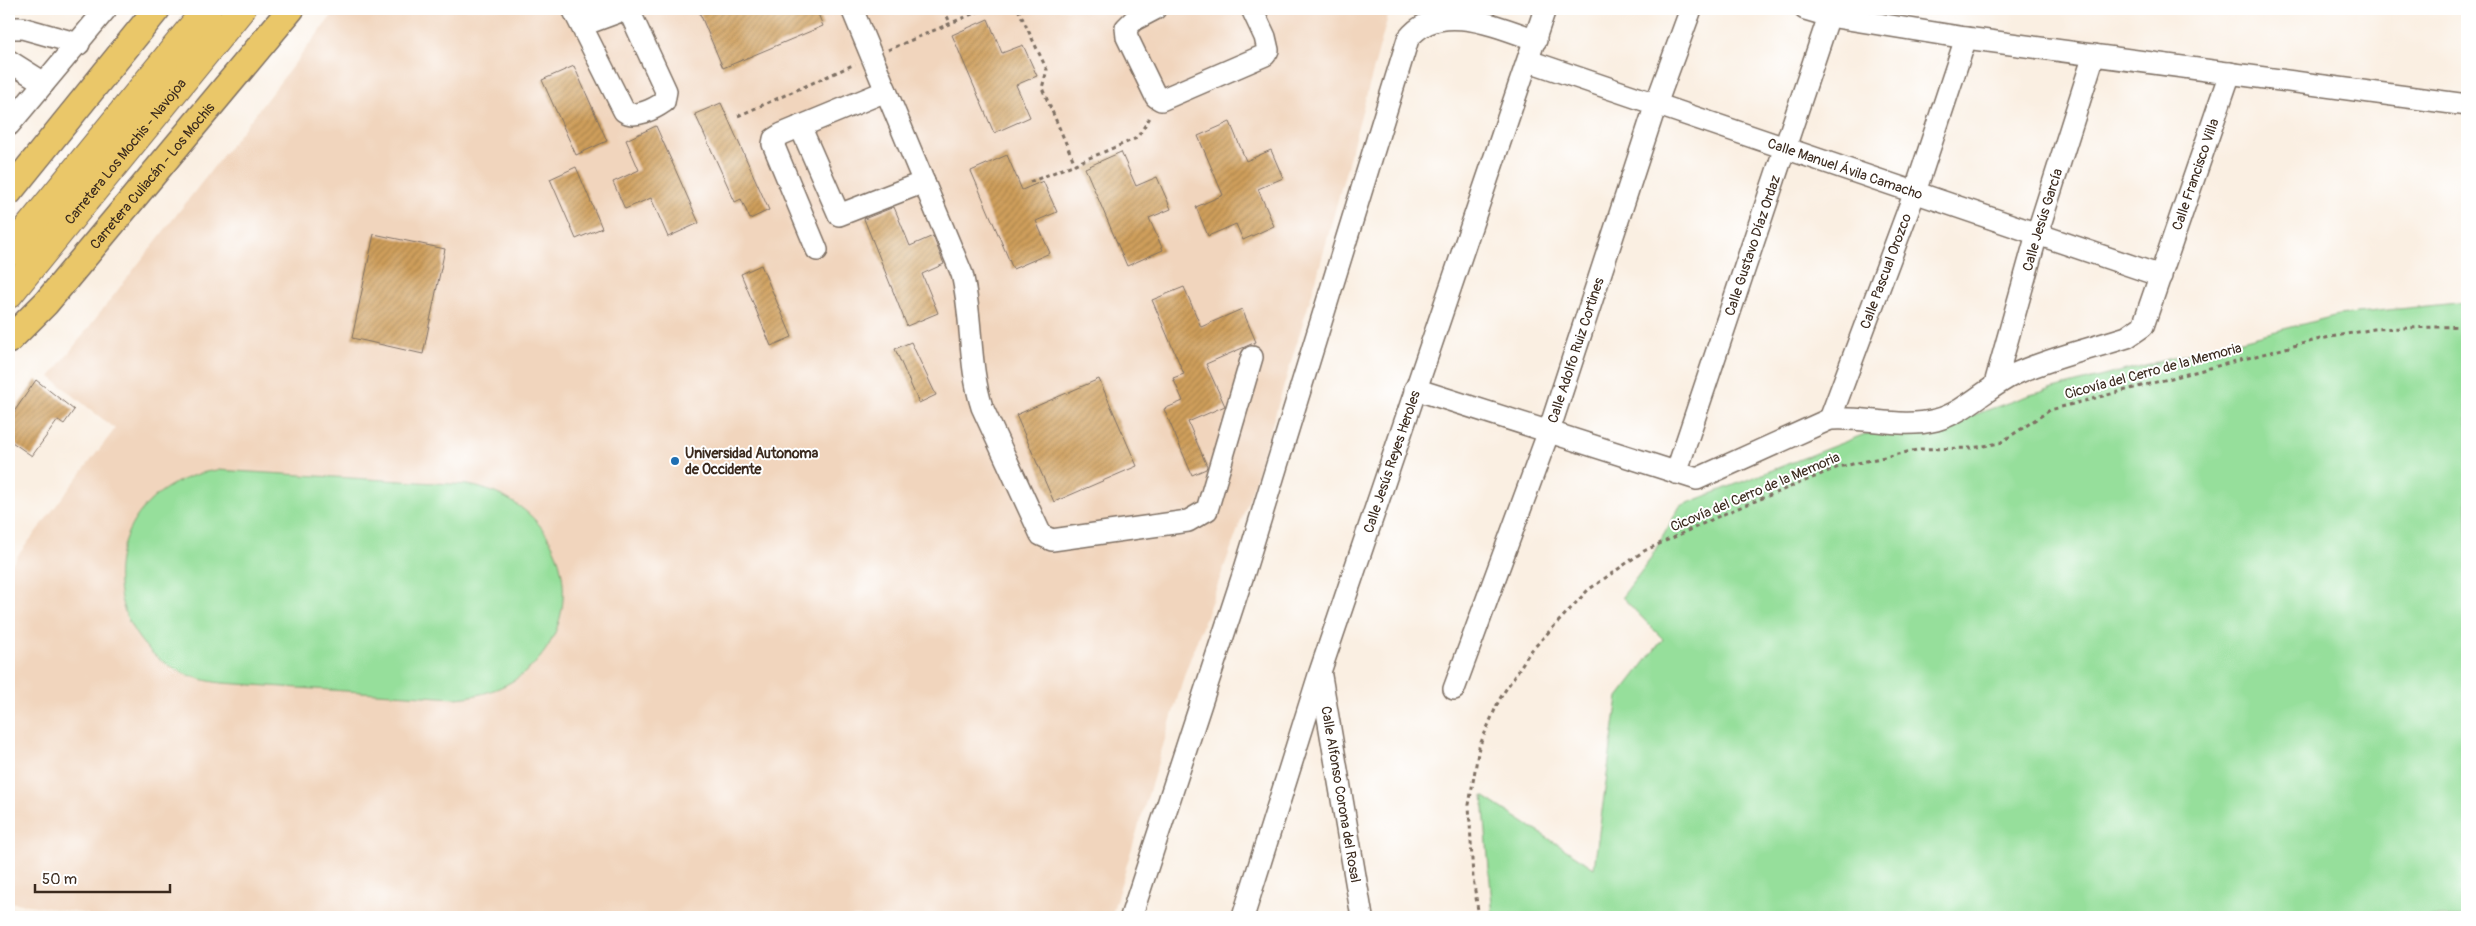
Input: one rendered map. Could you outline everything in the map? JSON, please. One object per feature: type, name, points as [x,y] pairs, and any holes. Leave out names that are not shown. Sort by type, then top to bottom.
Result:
[{"type":"highway","name":"Carretera Los Mochis - Navojoa","points":[[9,252],[207,9]]},
{"type":"highway","name":"Carretera Los Mochis - Navojoa","points":[[9,294],[241,9]]},
{"type":"main road","points":[[9,192],[157,9]]},
{"type":"main road","name":"Carretera Culiacán - Los Mochis","points":[[9,340],[46,303],[291,9]]},
{"type":"street","points":[[9,125],[79,44],[106,9]]},
{"type":"street","points":[[852,9],[962,274],[967,292],[973,370],[982,407],[1036,528],[1046,539],[1052,540],[1188,521],[1201,516],[1207,510],[1252,357]]},
{"type":"street","points":[[1155,9],[1134,20],[1126,28],[1127,37],[1156,97],[1161,100],[1265,55],[1268,50],[1265,37],[1252,9]]},
{"type":"street","name":"Calle Jesús Reyes Heroles","points":[[1243,917],[1320,672],[1415,389],[1529,61],[1545,9]]},
{"type":"street","name":"Calle Adolfo Ruiz Cortines","points":[[1454,688],[1549,431],[1656,104],[1691,9]]},
{"type":"street","points":[[1806,9],[1829,16],[1966,38],[2467,105]]},
{"type":"street","points":[[621,11],[631,15],[666,91],[664,102],[639,113],[624,111],[578,17],[621,11]]},
{"type":"street","points":[[1131,917],[1245,569],[1408,39],[1416,28],[1426,21],[1446,15],[1464,15],[1536,40]]},
{"type":"street","name":"Calle Gustavo Díaz Ordaz","points":[[1676,473],[1829,16]]},
{"type":"street","points":[[9,28],[22,28],[79,44]]},
{"type":"street","name":"Calle Pascual Orozco","points":[[1830,419],[1915,192],[1966,38]]},
{"type":"street","name":"Calle Jesús García","points":[[1995,384],[2037,234],[2094,55]]},
{"type":"street","name":"Calle Manuel Ávila Camacho","points":[[1529,61],[2161,276]]},
{"type":"street","points":[[9,62],[44,84]]},
{"type":"street","name":"Calle Francisco Villa","points":[[1830,419],[1846,418],[1892,424],[1920,423],[1951,414],[1995,384],[2029,368],[2138,332],[2143,326],[2161,276],[2230,73]]},
{"type":"street","points":[[817,250],[773,144],[777,136],[886,91]]},
{"type":"street","points":[[800,126],[838,215],[924,182]]},
{"type":"street","points":[[1415,389],[1697,480],[1830,419]]},
{"type":"street","name":"Calle Alfonso Corona del Rosal","points":[[1320,672],[1362,917]]},
{"type":"path","points":[[944,9],[950,24]]},
{"type":"path","points":[[1018,9],[1047,70],[1042,88],[1075,164]]},
{"type":"path","points":[[1030,182],[1137,138],[1161,100]]},
{"type":"path","name":"Cicovía del Cerro de la Memoria","points":[[1479,917],[1473,878],[1468,806],[1479,747],[1499,700],[1530,652],[1588,590],[1644,552],[1726,513],[1839,467],[1921,449],[1972,448],[2000,443],[2050,410],[2320,339],[2374,329],[2467,326]]},
{"type":"shaded area","name":"Universidad Autonoma de Occidente","points":[[337,9],[1390,9],[1316,280],[1251,494],[1185,673],[1111,917],[88,917],[88,914],[9,902],[9,567],[115,429],[50,377]]},
{"type":"green space","points":[[2467,302],[2467,917],[1493,917],[1483,796],[1594,868],[1618,697],[1663,639],[1622,597],[1649,561],[1680,506],[1865,434],[1934,429],[2030,395],[2338,315]]},
{"type":"green space","points":[[217,470],[468,485],[512,501],[542,528],[559,561],[563,598],[555,634],[534,665],[500,687],[455,698],[222,683],[178,670],[145,646],[126,614],[119,578],[124,542],[142,510],[173,484]]},
{"type":"building","points":[[698,9],[816,9],[823,26],[723,68]]},
{"type":"building","points":[[988,19],[1002,53],[1023,45],[1037,76],[1016,85],[1030,117],[994,133],[952,35]]},
{"type":"building","points":[[574,66],[607,141],[576,155],[542,80]]},
{"type":"building","points":[[721,103],[769,210],[750,219],[741,199],[735,202],[695,114]]},
{"type":"building","points":[[1230,122],[1246,161],[1271,150],[1283,178],[1258,189],[1274,226],[1243,240],[1236,224],[1208,236],[1196,207],[1223,195],[1198,136]]},
{"type":"building","points":[[656,126],[699,223],[668,237],[651,198],[625,209],[613,182],[639,170],[626,140]]},
{"type":"building","points":[[1121,152],[1136,186],[1157,177],[1171,209],[1149,218],[1163,250],[1127,266],[1085,168]]},
{"type":"building","points":[[1007,155],[1022,190],[1043,181],[1057,212],[1036,221],[1050,253],[1013,269],[971,171]]},
{"type":"building","points":[[576,167],[602,228],[576,239],[550,179]]},
{"type":"building","points":[[894,207],[910,246],[933,236],[944,264],[922,274],[938,313],[907,326],[864,219]]},
{"type":"building","points":[[374,234],[445,249],[423,354],[352,338]]},
{"type":"building","points":[[761,265],[792,337],[771,346],[741,274]]},
{"type":"building","points":[[1184,287],[1201,327],[1242,309],[1256,342],[1206,364],[1225,406],[1188,422],[1207,466],[1206,469],[1192,475],[1164,409],[1183,401],[1173,378],[1184,374],[1152,300]]},
{"type":"building","points":[[911,342],[936,395],[919,403],[895,349]]},
{"type":"building","points":[[1099,379],[1137,466],[1054,502],[1016,415]]},
{"type":"building","points":[[36,380],[74,410],[64,424],[58,420],[32,456],[9,440],[9,419]]},
{"type":"place","name":"Universidad Autonoma de Occidente","points":[[675,461]]}]
